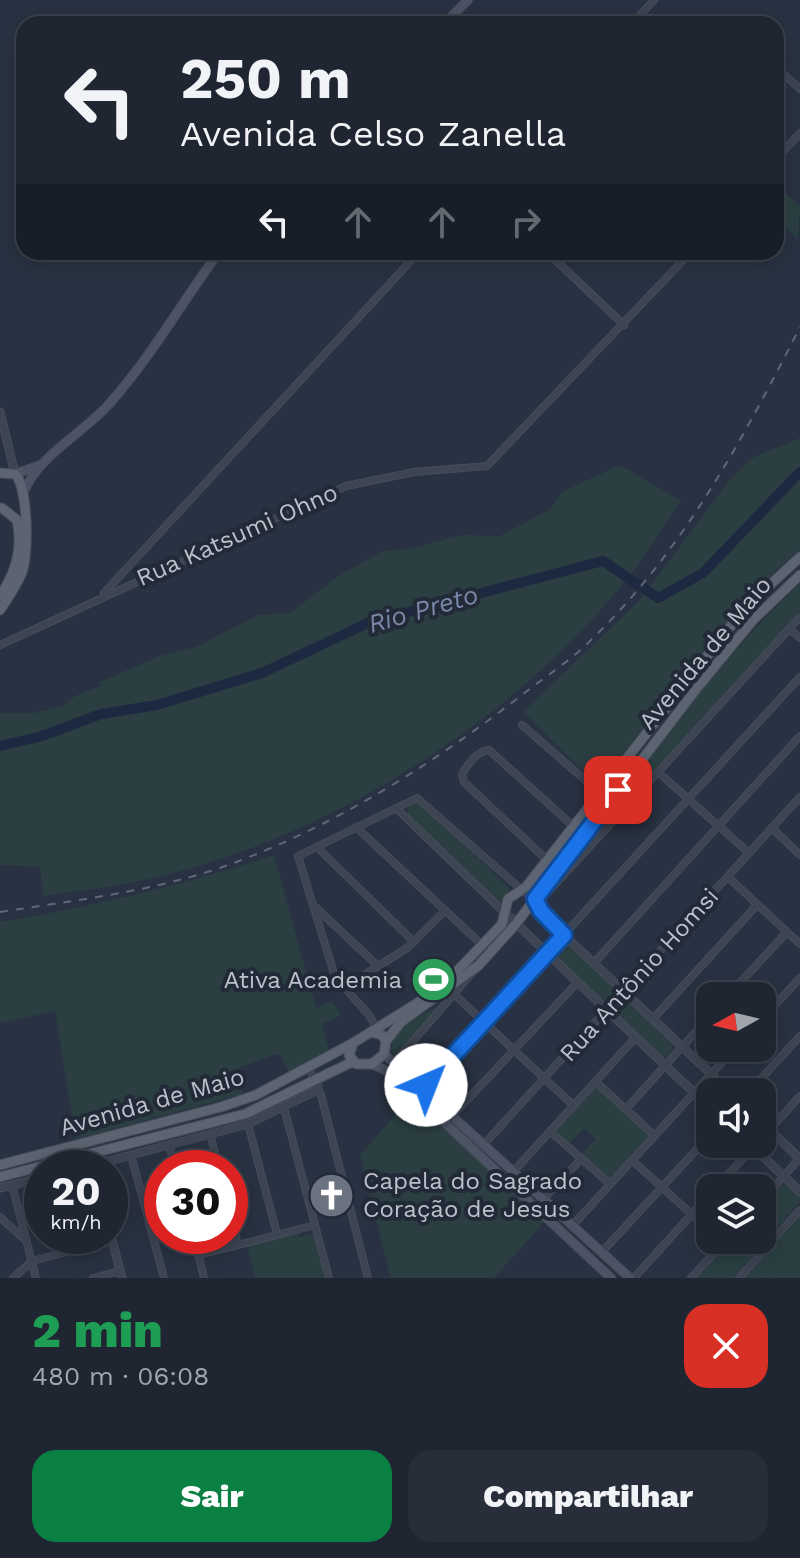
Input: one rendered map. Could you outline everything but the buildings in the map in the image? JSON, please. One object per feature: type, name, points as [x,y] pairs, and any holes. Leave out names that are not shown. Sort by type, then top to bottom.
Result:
[{"type":"main road","points":[[452,16],[468,0]]},
{"type":"main road","points":[[1,508],[14,508],[41,465],[84,430],[128,382],[213,260]]},
{"type":"main road","points":[[0,473],[41,465]]},
{"type":"main road","points":[[0,610],[18,581],[26,558],[24,493],[17,470]]},
{"type":"main road","points":[[0,596],[16,566],[19,545],[17,520],[1,508]]},
{"type":"main road","name":"Avenida de Maio","points":[[374,1031],[440,989],[502,924],[508,899],[522,890],[547,860],[744,609],[800,557]]},
{"type":"main road","name":"Avenida de Maio","points":[[386,1041],[401,1022],[478,966],[515,925],[753,620],[800,575]]},
{"type":"main road","points":[[603,810],[602,789],[618,790]]},
{"type":"main road","points":[[374,1031],[386,1041],[384,1054],[372,1064],[360,1066],[352,1062],[349,1053],[353,1043],[374,1031]]},
{"type":"main road","name":"Avenida de Maio","points":[[0,1177],[256,1095],[353,1043]]},
{"type":"main road","points":[[384,1054],[480,1149],[632,1278]]},
{"type":"main road","name":"Avenida de Maio","points":[[0,1165],[245,1114],[316,1083],[352,1062]]},
{"type":"main road","points":[[372,1064],[389,1072],[452,1116],[480,1149],[513,1172],[611,1278]]},
{"type":"street","points":[[639,16],[654,0]]},
{"type":"street","points":[[784,74],[800,89]]},
{"type":"street","points":[[784,150],[800,133]]},
{"type":"street","points":[[99,598],[412,260]]},
{"type":"street","points":[[555,260],[624,325],[684,260]]},
{"type":"street","name":"Rua Katsumi Ohno","points":[[0,645],[346,486],[414,472],[487,466],[624,325]]},
{"type":"street","points":[[0,412],[17,470]]},
{"type":"street","points":[[535,899],[549,891],[800,617]]},
{"type":"street","points":[[789,629],[800,638]]},
{"type":"street","points":[[419,1092],[800,677]]},
{"type":"street","points":[[522,725],[602,789]]},
{"type":"street","points":[[594,963],[800,736]]},
{"type":"street","points":[[547,860],[464,782],[462,775],[483,751],[489,750],[573,826]]},
{"type":"street","points":[[658,772],[749,853]]},
{"type":"street","name":"Rua Antônio Homsi","points":[[480,1149],[800,797]]},
{"type":"street","points":[[374,1031],[369,1015],[335,977],[298,856],[417,798],[535,899],[541,911],[564,935],[714,1078]]},
{"type":"street","points":[[405,803],[406,817]]},
{"type":"street","points":[[396,808],[696,1096]]},
{"type":"street","points":[[356,827],[482,945]]},
{"type":"street","points":[[772,828],[800,855]]},
{"type":"street","points":[[317,847],[414,942]]},
{"type":"street","points":[[728,877],[800,944]]},
{"type":"street","points":[[311,903],[378,966]]},
{"type":"street","points":[[653,1019],[757,905]]},
{"type":"street","points":[[344,988],[414,942],[445,911]]},
{"type":"street","points":[[741,982],[787,932]]},
{"type":"street","points":[[394,1063],[478,966]]},
{"type":"street","points":[[776,1004],[800,978]]},
{"type":"street","points":[[452,1116],[577,983]]},
{"type":"street","points":[[457,992],[485,1023],[573,1105]]},
{"type":"street","points":[[360,1004],[386,1022]]},
{"type":"street","points":[[626,1109],[696,1032]]},
{"type":"street","points":[[762,1078],[800,1036]]},
{"type":"street","points":[[513,1172],[635,1038]]},
{"type":"street","points":[[572,1226],[722,1062]]},
{"type":"street","points":[[309,1068],[316,1083],[368,1278]]},
{"type":"street","points":[[595,1081],[655,1136]]},
{"type":"street","points":[[128,1156],[248,1124],[284,1108],[316,1083]]},
{"type":"street","points":[[776,1122],[800,1096]]},
{"type":"street","points":[[284,1108],[329,1278]]},
{"type":"street","points":[[248,1124],[277,1234]]},
{"type":"street","points":[[550,1131],[610,1184]]},
{"type":"street","points":[[210,1134],[214,1150]]},
{"type":"street","points":[[776,1135],[800,1159],[776,1184]]},
{"type":"street","points":[[169,1145],[171,1150]]},
{"type":"street","points":[[602,1252],[696,1150]]},
{"type":"street","points":[[131,1155],[164,1278]]},
{"type":"street","points":[[728,1174],[742,1158]]},
{"type":"street","points":[[766,1158],[800,1192]]},
{"type":"street","points":[[540,1203],[581,1159]]},
{"type":"street","points":[[633,1161],[696,1218]]},
{"type":"street","points":[[0,1188],[24,1182]]},
{"type":"street","points":[[12,1185],[24,1230]]},
{"type":"street","points":[[632,1278],[696,1210]]},
{"type":"street","points":[[739,1278],[800,1210]]},
{"type":"street","points":[[0,1217],[24,1238]]},
{"type":"street","points":[[248,1242],[315,1225]]},
{"type":"street","points":[[30,1254],[36,1278]]},
{"type":"street","points":[[13,1278],[32,1261],[54,1254]]},
{"type":"street","points":[[93,1278],[121,1274],[116,1254]]},
{"type":"street","points":[[203,1254],[199,1255],[204,1278]]},
{"type":"street","points":[[691,1278],[712,1254]]},
{"type":"green space","points":[[784,192],[800,206],[798,239],[784,226]]},
{"type":"green space","points":[[800,438],[800,549],[747,597],[606,775],[601,781],[594,782],[523,712],[639,601],[728,482],[752,458]]},
{"type":"green space","points":[[620,465],[681,501],[637,566],[592,619],[541,670],[485,717],[425,760],[361,798],[295,830],[229,856],[162,876],[43,896],[40,867],[0,865],[0,713],[34,713],[63,706],[75,696],[101,686],[100,682],[160,656],[196,647],[258,615],[290,613],[340,575],[383,551],[409,549],[462,535],[500,536],[550,509],[564,491]]},
{"type":"green space","points":[[800,584],[800,611],[564,868],[706,685]]},
{"type":"green space","points":[[421,802],[510,889],[499,903],[407,815],[408,805]]},
{"type":"green space","points":[[274,855],[316,1008],[332,1001],[341,1015],[322,1024],[329,1051],[289,1073],[280,1054],[276,1054],[238,1068],[243,1094],[76,1139],[55,1011],[0,1023],[0,922],[138,894]]},
{"type":"green space","points":[[565,939],[617,988],[616,994],[608,1002],[591,992],[555,955],[554,950]]},
{"type":"green space","points":[[624,997],[674,1042],[670,1055],[662,1058],[613,1010]]},
{"type":"green space","points":[[443,1003],[396,1057],[391,1051],[393,1042],[403,1027]]},
{"type":"green space","points":[[595,1085],[650,1136],[609,1181],[581,1154],[596,1139],[585,1128],[569,1143],[555,1130]]},
{"type":"green space","points":[[411,1097],[545,1221],[494,1278],[383,1278],[390,1276],[360,1155]]},
{"type":"green space","points":[[789,1184],[800,1196],[800,1202],[776,1229],[776,1191],[782,1185]]},
{"type":"green space","points":[[800,1217],[800,1278],[744,1278],[766,1254],[776,1254],[776,1243]]},
{"type":"green space","points":[[298,1232],[299,1237],[313,1234],[325,1278],[255,1278],[248,1246]]},
{"type":"green space","points":[[718,1254],[754,1254],[733,1278],[697,1278]]},
{"type":"waterway","name":"Rio Preto","points":[[0,746],[39,737],[101,714],[157,705],[262,673],[370,622],[603,561],[658,598],[703,573],[800,472]]},
{"type":"railway","points":[[0,912],[146,888],[231,864],[348,810],[422,766],[493,717],[586,645],[655,568],[734,451],[800,327]]},
{"type":"place","name":"Ativa Academia","points":[[433,980]]},
{"type":"place","name":"Capela do Sagrado Coração de Jesus","points":[[332,1195]]},
{"type":"route","points":[[426,1085],[564,935],[541,911],[535,899],[618,790]]}]
